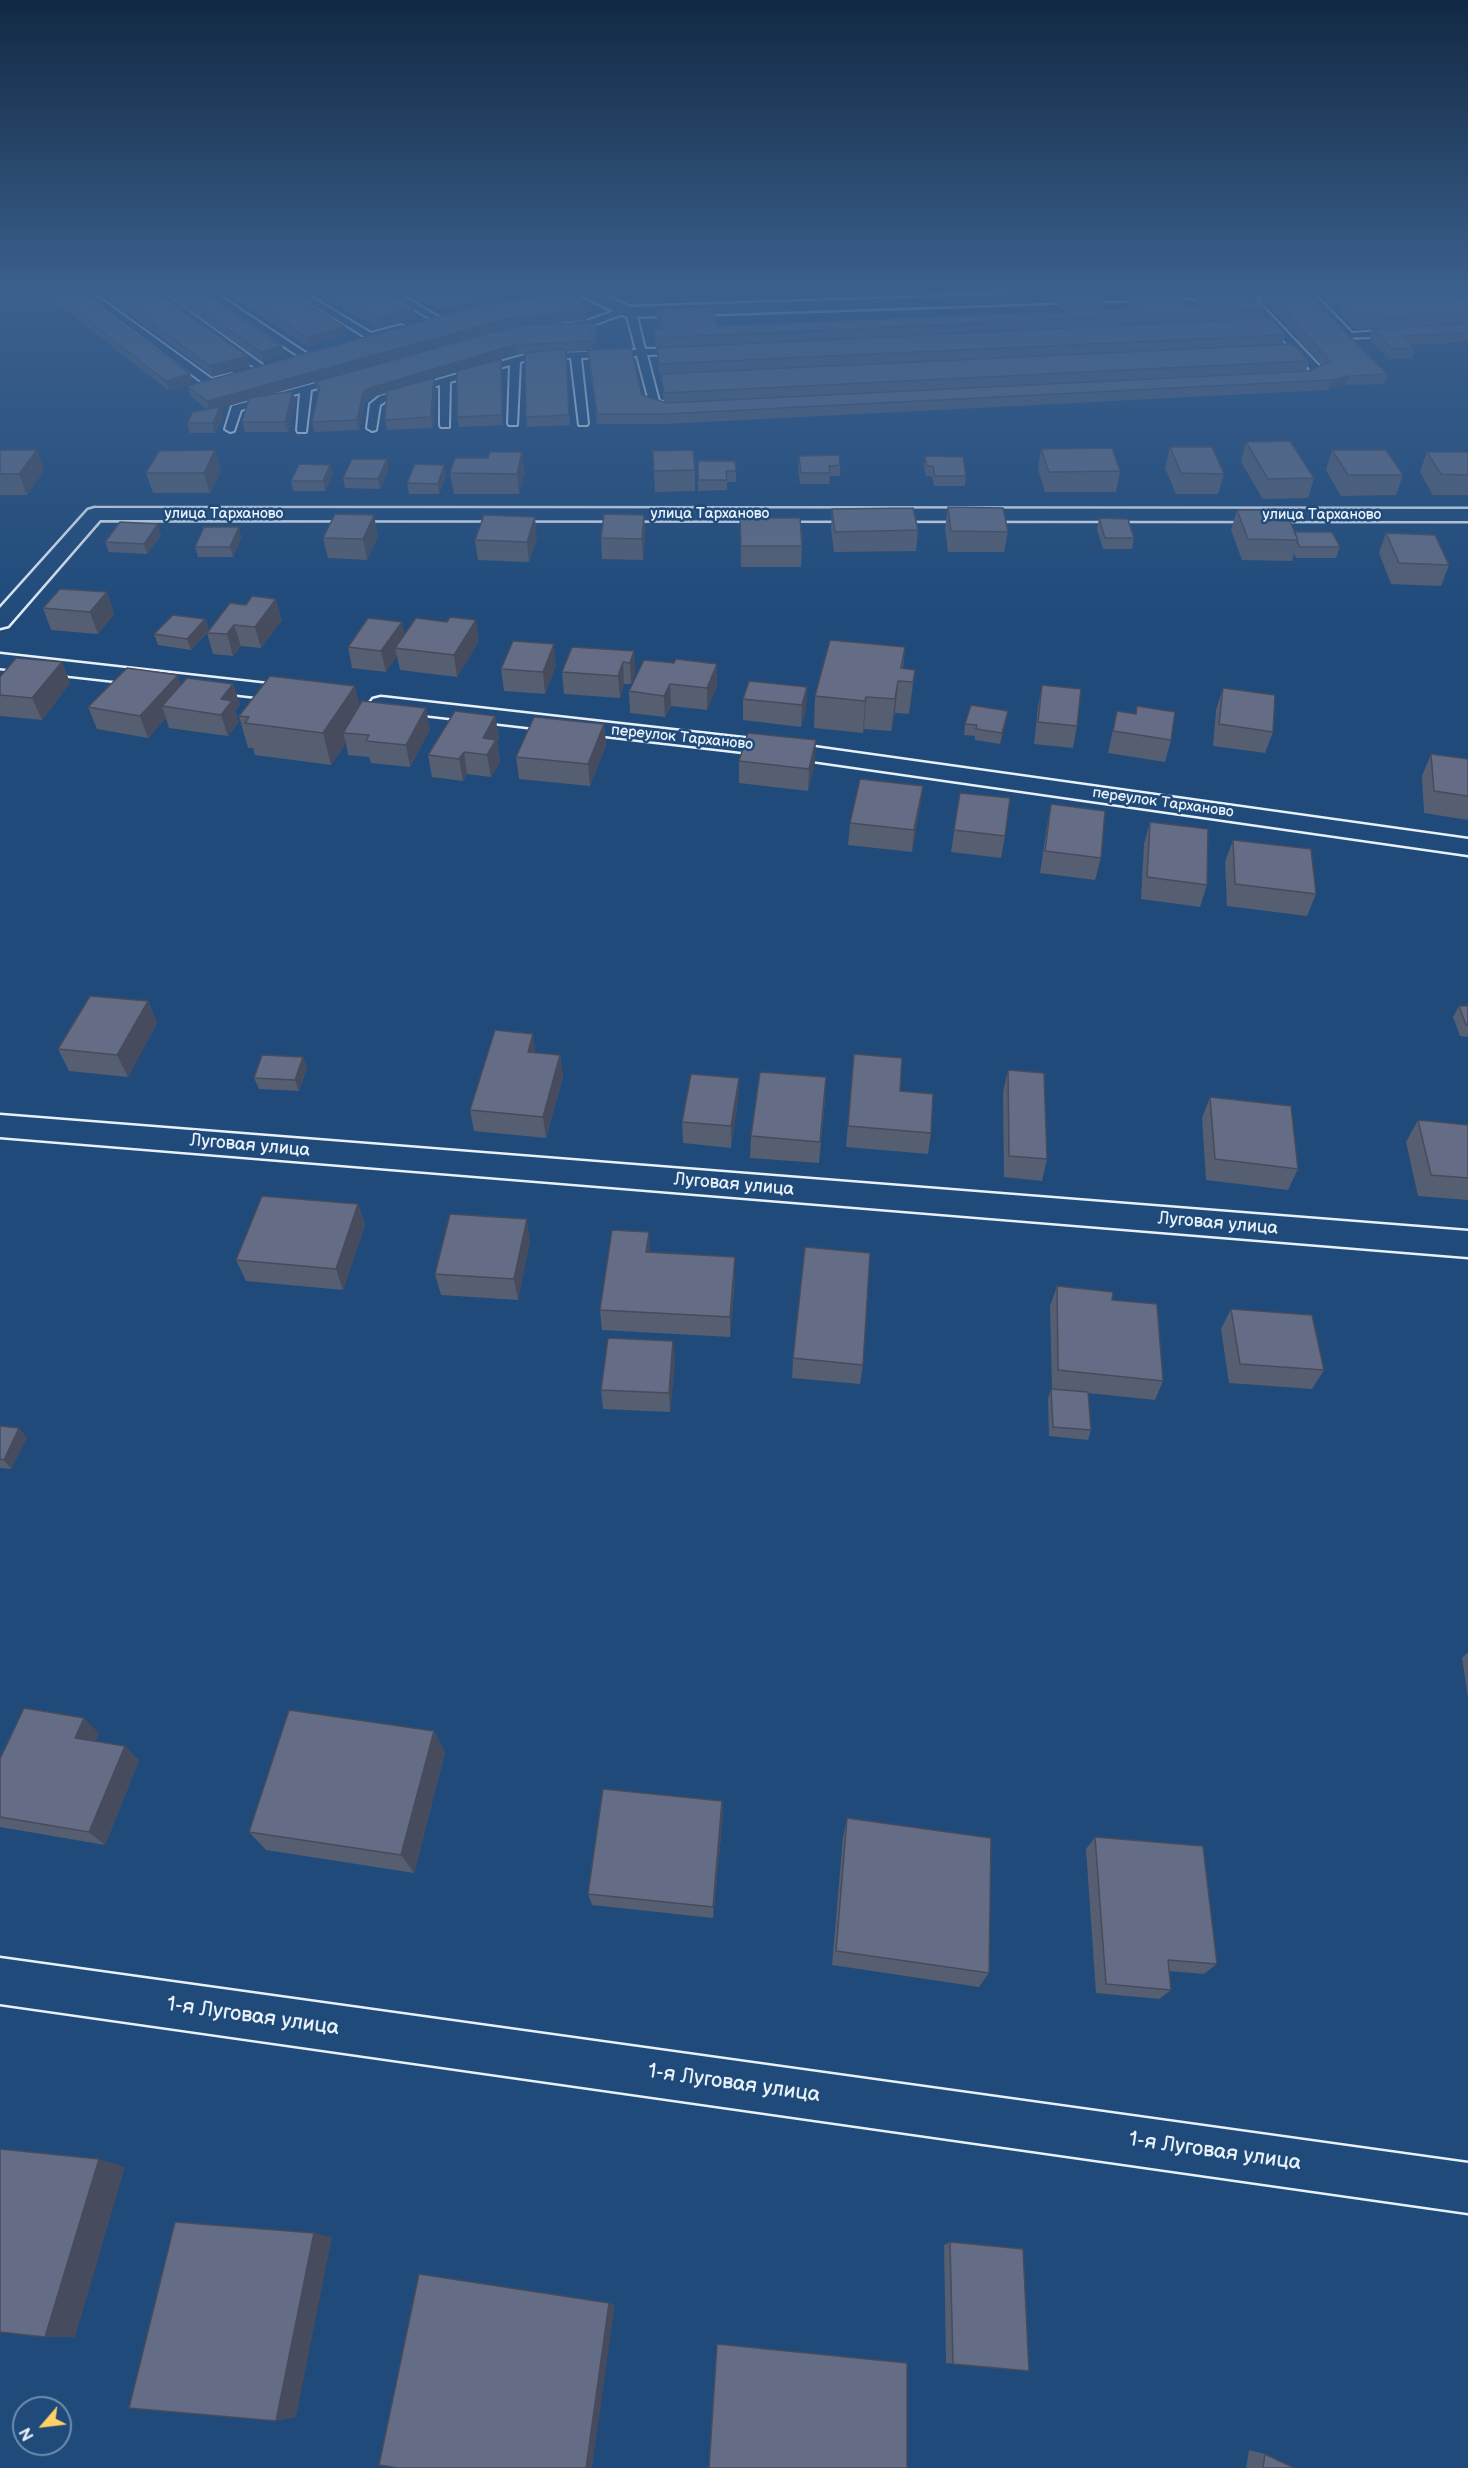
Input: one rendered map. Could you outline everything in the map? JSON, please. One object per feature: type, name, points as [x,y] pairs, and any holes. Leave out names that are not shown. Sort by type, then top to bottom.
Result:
[{"type":"street","name":"улица Тарханово","points":[[0,621],[95,514],[1468,515]]},
{"type":"street","name":"переулок Тарханово","points":[[0,661],[778,749],[1468,847]]},
{"type":"street","name":"Луговая улица","points":[[0,1126],[1468,1244]]},
{"type":"street","name":"1-я Луговая улица","points":[[0,1981],[1468,2188]]},
{"type":"lane","points":[[230,429],[236,408],[250,404]]},
{"type":"lane","points":[[302,430],[305,404]]},
{"type":"lane","points":[[372,428],[375,404]]},
{"type":"lane","points":[[445,404],[445,425]]},
{"type":"lane","points":[[513,404],[513,423]]},
{"type":"lane","points":[[581,404],[583,423]]},
{"type":"lane","points":[[657,404],[669,409],[681,408]]},
{"type":"building","points":[[247,404],[290,404],[285,422],[242,422]]},
{"type":"building","points":[[316,404],[360,404],[357,420],[312,422]]},
{"type":"building","points":[[386,404],[432,404],[431,417],[385,420]]},
{"type":"building","points":[[457,404],[502,404],[502,415],[457,417]]},
{"type":"building","points":[[526,404],[568,404],[569,415],[526,417]]},
{"type":"building","points":[[596,404],[857,404],[665,414],[597,414]]},
{"type":"building","points":[[220,407],[213,423],[187,423],[193,412]]},
{"type":"building","points":[[1290,441],[1314,478],[1268,479],[1246,442]]},
{"type":"building","points":[[1170,447],[1212,447],[1224,474],[1181,473]]},
{"type":"building","points":[[1112,448],[1120,471],[1049,472],[1041,449]]},
{"type":"building","points":[[0,450],[37,450],[19,474],[0,474]]},
{"type":"building","points":[[215,450],[204,473],[146,473],[159,451]]},
{"type":"building","points":[[693,450],[695,470],[654,471],[653,451]]},
{"type":"building","points":[[1332,450],[1386,450],[1403,475],[1348,475]]},
{"type":"building","points":[[490,452],[522,452],[517,474],[450,473],[455,458],[488,458]]},
{"type":"building","points":[[1427,452],[1468,452],[1468,475],[1441,474]]},
{"type":"building","points":[[839,455],[840,465],[829,466],[830,473],[801,473],[799,456]]},
{"type":"building","points":[[925,456],[963,457],[966,476],[935,476],[933,466],[927,466]]},
{"type":"building","points":[[352,459],[387,459],[378,479],[343,478]]},
{"type":"building","points":[[698,461],[735,461],[736,471],[726,471],[727,480],[698,480]]},
{"type":"building","points":[[299,464],[330,465],[323,481],[291,481]]},
{"type":"building","points":[[415,464],[444,465],[438,484],[407,483]]},
{"type":"building","points":[[948,507],[1003,508],[1008,532],[951,531]]},
{"type":"building","points":[[913,508],[918,530],[835,532],[832,509]]},
{"type":"building","points":[[1237,510],[1270,510],[1274,520],[1290,521],[1298,540],[1248,539]]},
{"type":"building","points":[[335,514],[374,515],[363,539],[323,538]]},
{"type":"building","points":[[604,514],[644,515],[642,539],[601,538]]},
{"type":"building","points":[[484,515],[535,517],[527,542],[475,540]]},
{"type":"building","points":[[740,518],[800,518],[802,546],[741,546]]},
{"type":"building","points":[[1099,518],[1128,519],[1134,538],[1105,538]]},
{"type":"building","points":[[120,522],[158,524],[144,544],[105,542]]},
{"type":"building","points":[[204,527],[239,527],[230,547],[195,547]]},
{"type":"building","points":[[1294,532],[1332,532],[1340,547],[1300,547]]},
{"type":"building","points":[[1386,533],[1435,535],[1449,565],[1399,563]]},
{"type":"building","points":[[60,589],[107,592],[90,612],[43,608]]},
{"type":"building","points":[[252,596],[276,599],[255,627],[234,625],[227,634],[207,633],[230,603],[246,605]]},
{"type":"building","points":[[173,615],[205,619],[187,639],[154,634]]},
{"type":"building","points":[[450,617],[476,620],[454,655],[395,648],[416,618],[447,622]]},
{"type":"building","points":[[368,618],[402,622],[381,651],[348,647]]},
{"type":"building","points":[[830,640],[905,647],[901,668],[915,670],[913,682],[898,681],[895,699],[866,697],[865,701],[815,696]]},
{"type":"building","points":[[513,641],[554,644],[543,672],[501,669]]},
{"type":"building","points":[[572,647],[634,651],[630,663],[623,662],[618,676],[562,672]]},
{"type":"building","points":[[16,658],[62,662],[32,698],[0,695],[0,677]]},
{"type":"building","points":[[676,659],[717,664],[707,688],[670,684],[664,696],[629,691],[644,660],[674,663]]},
{"type":"building","points":[[127,668],[178,675],[140,716],[88,707]]},
{"type":"building","points":[[270,676],[355,686],[323,733],[245,723],[249,717],[239,716]]},
{"type":"building","points":[[187,678],[233,684],[221,699],[232,701],[221,715],[162,706]]},
{"type":"building","points":[[749,681],[807,687],[802,705],[743,699]]},
{"type":"building","points":[[1042,685],[1081,689],[1077,726],[1038,722]]},
{"type":"building","points":[[1223,688],[1275,695],[1273,732],[1219,724]]},
{"type":"building","points":[[362,701],[426,708],[406,745],[366,741],[369,735],[343,733]]},
{"type":"building","points":[[971,705],[1008,711],[1002,733],[976,729],[977,725],[965,724]]},
{"type":"building","points":[[1137,706],[1175,712],[1171,740],[1113,731],[1117,711],[1136,714]]},
{"type":"building","points":[[455,711],[495,716],[483,738],[496,740],[487,755],[464,752],[459,759],[428,755]]},
{"type":"building","points":[[534,717],[604,724],[588,764],[516,757]]},
{"type":"building","points":[[748,733],[816,740],[809,769],[739,761]]},
{"type":"building","points":[[1431,754],[1468,759],[1468,796],[1434,791]]},
{"type":"building","points":[[860,779],[923,786],[914,830],[850,823]]},
{"type":"building","points":[[960,793],[1010,798],[1005,836],[954,830]]},
{"type":"building","points":[[1051,804],[1105,811],[1101,858],[1045,851]]},
{"type":"building","points":[[1150,822],[1208,829],[1207,885],[1147,877]]},
{"type":"building","points":[[1233,840],[1311,849],[1316,894],[1235,884]]},
{"type":"building","points":[[90,996],[148,1001],[117,1055],[58,1049]]},
{"type":"building","points":[[1459,1006],[1468,1006],[1468,1025],[1466,1025]]},
{"type":"building","points":[[495,1030],[533,1034],[528,1052],[560,1055],[543,1117],[470,1110]]},
{"type":"building","points":[[854,1054],[902,1058],[900,1091],[933,1094],[931,1133],[848,1126]]},
{"type":"building","points":[[262,1055],[303,1057],[295,1080],[254,1078]]},
{"type":"building","points":[[1008,1070],[1044,1073],[1047,1159],[1009,1156]]},
{"type":"building","points":[[760,1072],[826,1077],[820,1142],[751,1136]]},
{"type":"building","points":[[691,1074],[739,1078],[731,1126],[682,1122]]},
{"type":"building","points":[[1210,1097],[1291,1106],[1298,1169],[1215,1159]]},
{"type":"building","points":[[1418,1120],[1468,1125],[1468,1178],[1431,1175]]},
{"type":"building","points":[[262,1196],[358,1204],[336,1269],[236,1260]]},
{"type":"building","points":[[450,1214],[527,1219],[514,1279],[435,1274]]},
{"type":"building","points":[[612,1230],[649,1232],[646,1252],[735,1257],[730,1317],[600,1310]]},
{"type":"building","points":[[805,1247],[870,1253],[863,1365],[793,1358]]},
{"type":"building","points":[[1057,1286],[1113,1292],[1112,1300],[1157,1304],[1163,1381],[1058,1370]]},
{"type":"building","points":[[1231,1309],[1312,1315],[1324,1370],[1240,1364]]},
{"type":"building","points":[[608,1338],[673,1341],[669,1393],[601,1390]]},
{"type":"building","points":[[1051,1389],[1088,1392],[1091,1430],[1053,1427]]},
{"type":"building","points":[[0,1426],[19,1428],[4,1460],[0,1459]]},
{"type":"building","points":[[24,1708],[84,1718],[75,1738],[125,1746],[89,1832],[0,1817],[0,1759]]},
{"type":"building","points":[[289,1710],[434,1731],[401,1855],[249,1832]]},
{"type":"building","points":[[603,1789],[722,1801],[713,1907],[588,1894]]},
{"type":"building","points":[[847,1818],[991,1838],[989,1973],[836,1951]]},
{"type":"building","points":[[1095,1837],[1203,1846],[1217,1964],[1168,1960],[1171,1990],[1106,1984]]},
{"type":"building","points":[[0,2149],[99,2159],[45,2337],[0,2332]]},
{"type":"building","points":[[175,2222],[314,2233],[276,2421],[129,2408]]},
{"type":"building","points":[[950,2242],[1023,2249],[1029,2371],[953,2364]]},
{"type":"building","points":[[419,2274],[609,2303],[586,2468],[398,2468],[379,2465]]},
{"type":"building","points":[[717,2344],[907,2363],[907,2468],[709,2468]]},
{"type":"building","points":[[1265,2454],[1294,2468],[1263,2468]]}]
